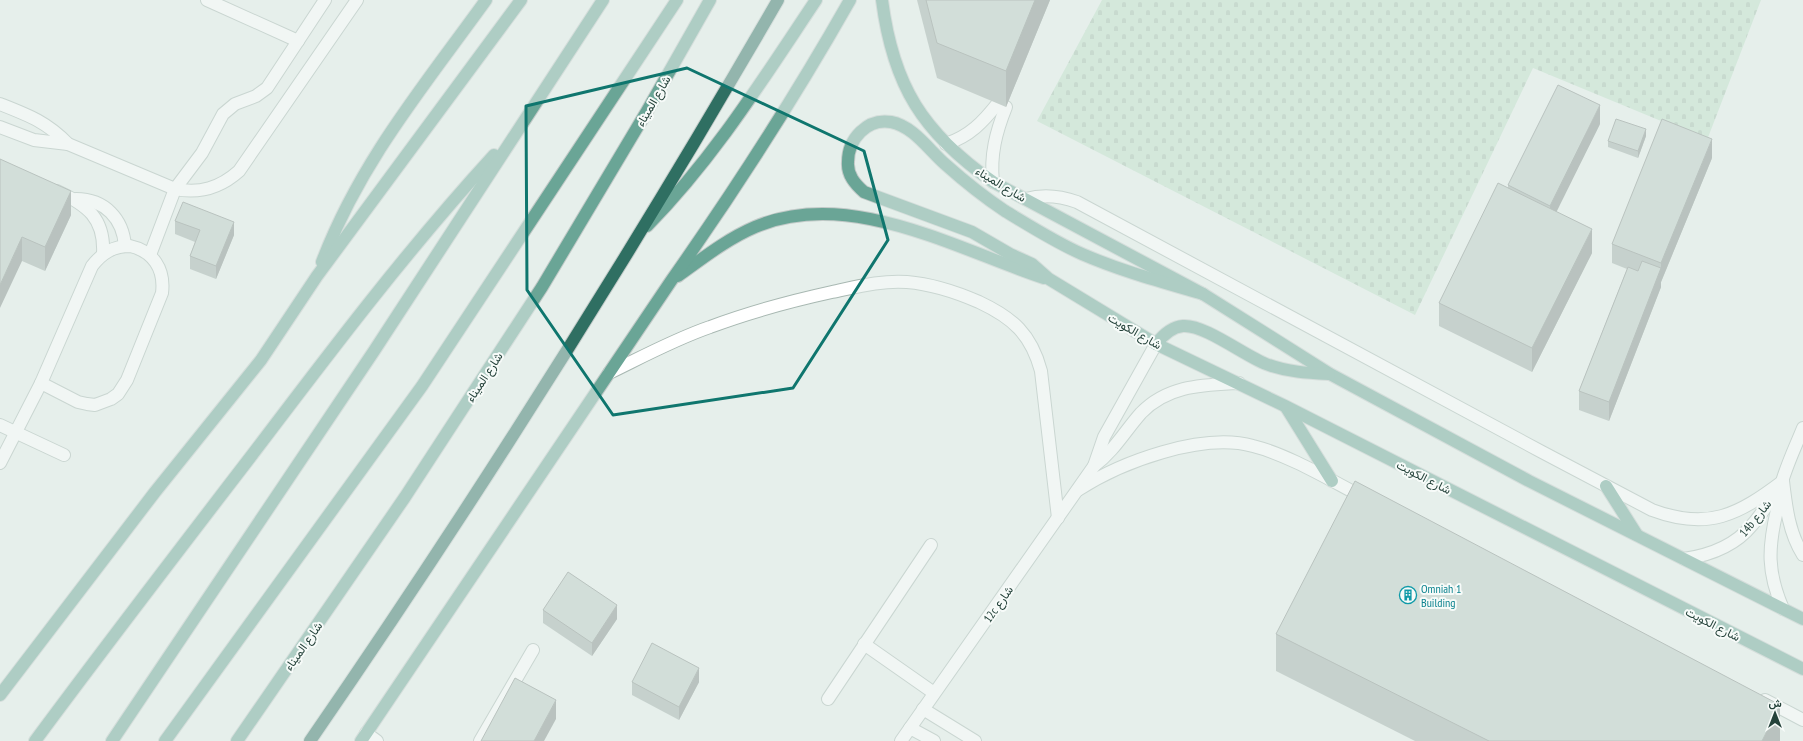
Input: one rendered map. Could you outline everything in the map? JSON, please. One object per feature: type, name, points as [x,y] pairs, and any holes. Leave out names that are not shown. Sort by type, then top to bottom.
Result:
[{"type":"highway","points":[[310,741],[450,532],[642,231],[778,0]]},
{"type":"main road","points":[[317,276],[345,208],[382,143],[486,0]]},
{"type":"main road","points":[[0,695],[155,492],[234,396],[261,360],[317,276],[521,0]]},
{"type":"main road","points":[[112,741],[374,351],[518,128],[603,0]]},
{"type":"main road","points":[[166,741],[422,386],[676,0]]},
{"type":"main road","name":"شارع الميناء","points":[[237,741],[405,497],[542,287],[639,124],[710,0]]},
{"type":"main road","points":[[642,231],[670,202],[721,141],[816,0]]},
{"type":"main road","points":[[364,737],[671,281],[719,213],[771,133],[850,0]]},
{"type":"main road","name":"شارع الميناء","points":[[882,0],[887,30],[897,68],[904,85],[922,117],[946,144],[976,170],[993,182],[1203,294]]},
{"type":"main road","points":[[1049,279],[1032,264],[1010,254],[972,232],[864,192],[853,180],[848,164],[848,153],[852,142],[858,133],[868,126],[878,122],[890,122],[901,125],[910,130],[945,164],[974,189],[1004,210],[1055,240],[1081,253],[1138,275],[1203,294],[1330,374],[1529,481],[1803,619]]},
{"type":"main road","points":[[35,741],[167,564],[345,333],[458,194],[518,128]]},
{"type":"main road","points":[[671,281],[727,242],[756,227],[774,220],[795,216],[822,214],[870,220],[902,227],[1049,279]]},
{"type":"main road","name":"شارع الكويت","points":[[1049,279],[1156,344],[1285,406],[1803,669]]},
{"type":"main road","points":[[1156,344],[1167,332],[1175,328],[1193,326],[1266,364],[1287,370],[1330,374]]},
{"type":"main road","points":[[1285,406],[1332,481]]},
{"type":"main road","points":[[1606,486],[1638,536]]},
{"type":"street","points":[[207,0],[298,41]]},
{"type":"street","points":[[150,255],[175,189],[202,153],[223,114],[235,104],[256,96],[266,88],[325,0]]},
{"type":"street","points":[[0,127],[34,140],[68,144],[175,189],[186,191],[209,189],[229,180],[239,171],[357,0]]},
{"type":"street","points":[[0,104],[34,117],[58,133],[68,144]]},
{"type":"street","points":[[946,144],[958,140],[970,133],[980,126],[1002,105],[994,146],[992,170],[993,182]]},
{"type":"street","points":[[47,186],[84,205],[97,220],[104,243],[103,254]]},
{"type":"street","points":[[1026,199],[1037,196],[1052,196],[1062,197],[1077,202],[1652,510],[1679,518],[1715,518],[1736,512],[1749,506],[1781,485],[1790,524],[1803,555]]},
{"type":"street","points":[[74,199],[94,202],[111,211],[122,228],[125,246]]},
{"type":"street","points":[[0,464],[42,383],[92,266],[103,254],[119,247],[125,246],[140,249],[150,255],[162,272],[164,283],[162,293],[127,380],[118,394],[103,403],[87,404],[78,402],[42,383]]},
{"type":"street","points":[[609,374],[664,346],[710,327],[756,311],[803,298],[874,284],[906,282],[933,286],[959,293],[998,310],[1010,319],[1021,330],[1037,356],[1041,371],[1058,518]]},
{"type":"street","name":"12c شارع","points":[[901,741],[1094,466],[1104,437],[1156,344]]},
{"type":"street","name":"12c شارع","points":[[1094,466],[1114,449],[1141,413],[1159,398],[1192,386],[1239,383]]},
{"type":"street","points":[[0,425],[64,456]]},
{"type":"street","name":"14b شارع","points":[[1783,609],[1773,580],[1770,549],[1771,533],[1778,508],[1781,485],[1803,428]]},
{"type":"street","points":[[1078,490],[1092,481],[1141,460],[1177,449],[1217,442],[1234,442],[1269,450],[1375,503]]},
{"type":"street","name":"14b شارع","points":[[1684,559],[1703,556],[1722,550],[1738,539],[1752,526],[1781,485]]},
{"type":"street","points":[[828,699],[931,545]]},
{"type":"street","points":[[864,644],[934,693]]},
{"type":"street","points":[[480,741],[533,650]]},
{"type":"street","points":[[1753,694],[1803,720]]},
{"type":"street","points":[[923,709],[975,741]]},
{"type":"street","points":[[910,728],[934,741]]},
{"type":"street","points":[[364,737],[377,741]]},
{"type":"highlighted area","points":[[687,68],[864,151],[888,240],[793,388],[613,415],[527,290],[526,106]]},
{"type":"green space","points":[[1102,0],[1761,0],[1707,140],[1533,68],[1415,315],[1037,121]]},
{"type":"building","points":[[926,0],[1035,0],[1006,71],[937,43]]},
{"type":"building","points":[[1558,85],[1600,105],[1550,206],[1508,185]]},
{"type":"building","points":[[1616,119],[1646,129],[1638,151],[1608,141]]},
{"type":"building","points":[[1662,119],[1712,139],[1661,263],[1612,244]]},
{"type":"building","points":[[0,159],[71,191],[45,247],[22,237],[0,285]]},
{"type":"building","points":[[1498,183],[1592,229],[1532,348],[1439,303]]},
{"type":"building","points":[[183,202],[234,222],[216,266],[190,256],[200,230],[175,221]]},
{"type":"building","points":[[1642,261],[1661,268],[1609,402],[1579,391],[1628,267],[1638,271]]},
{"type":"building","name":"Omniah 1 Building","points":[[1355,481],[1780,705],[1762,741],[1489,741],[1276,634]]},
{"type":"building","points":[[568,572],[617,605],[592,643],[543,610]]},
{"type":"building","points":[[652,643],[699,668],[679,707],[632,682]]},
{"type":"building","points":[[515,678],[556,700],[534,741],[481,741]]},
{"type":"place","name":"Omniah 1 Building","points":[[1408,595]]}]
